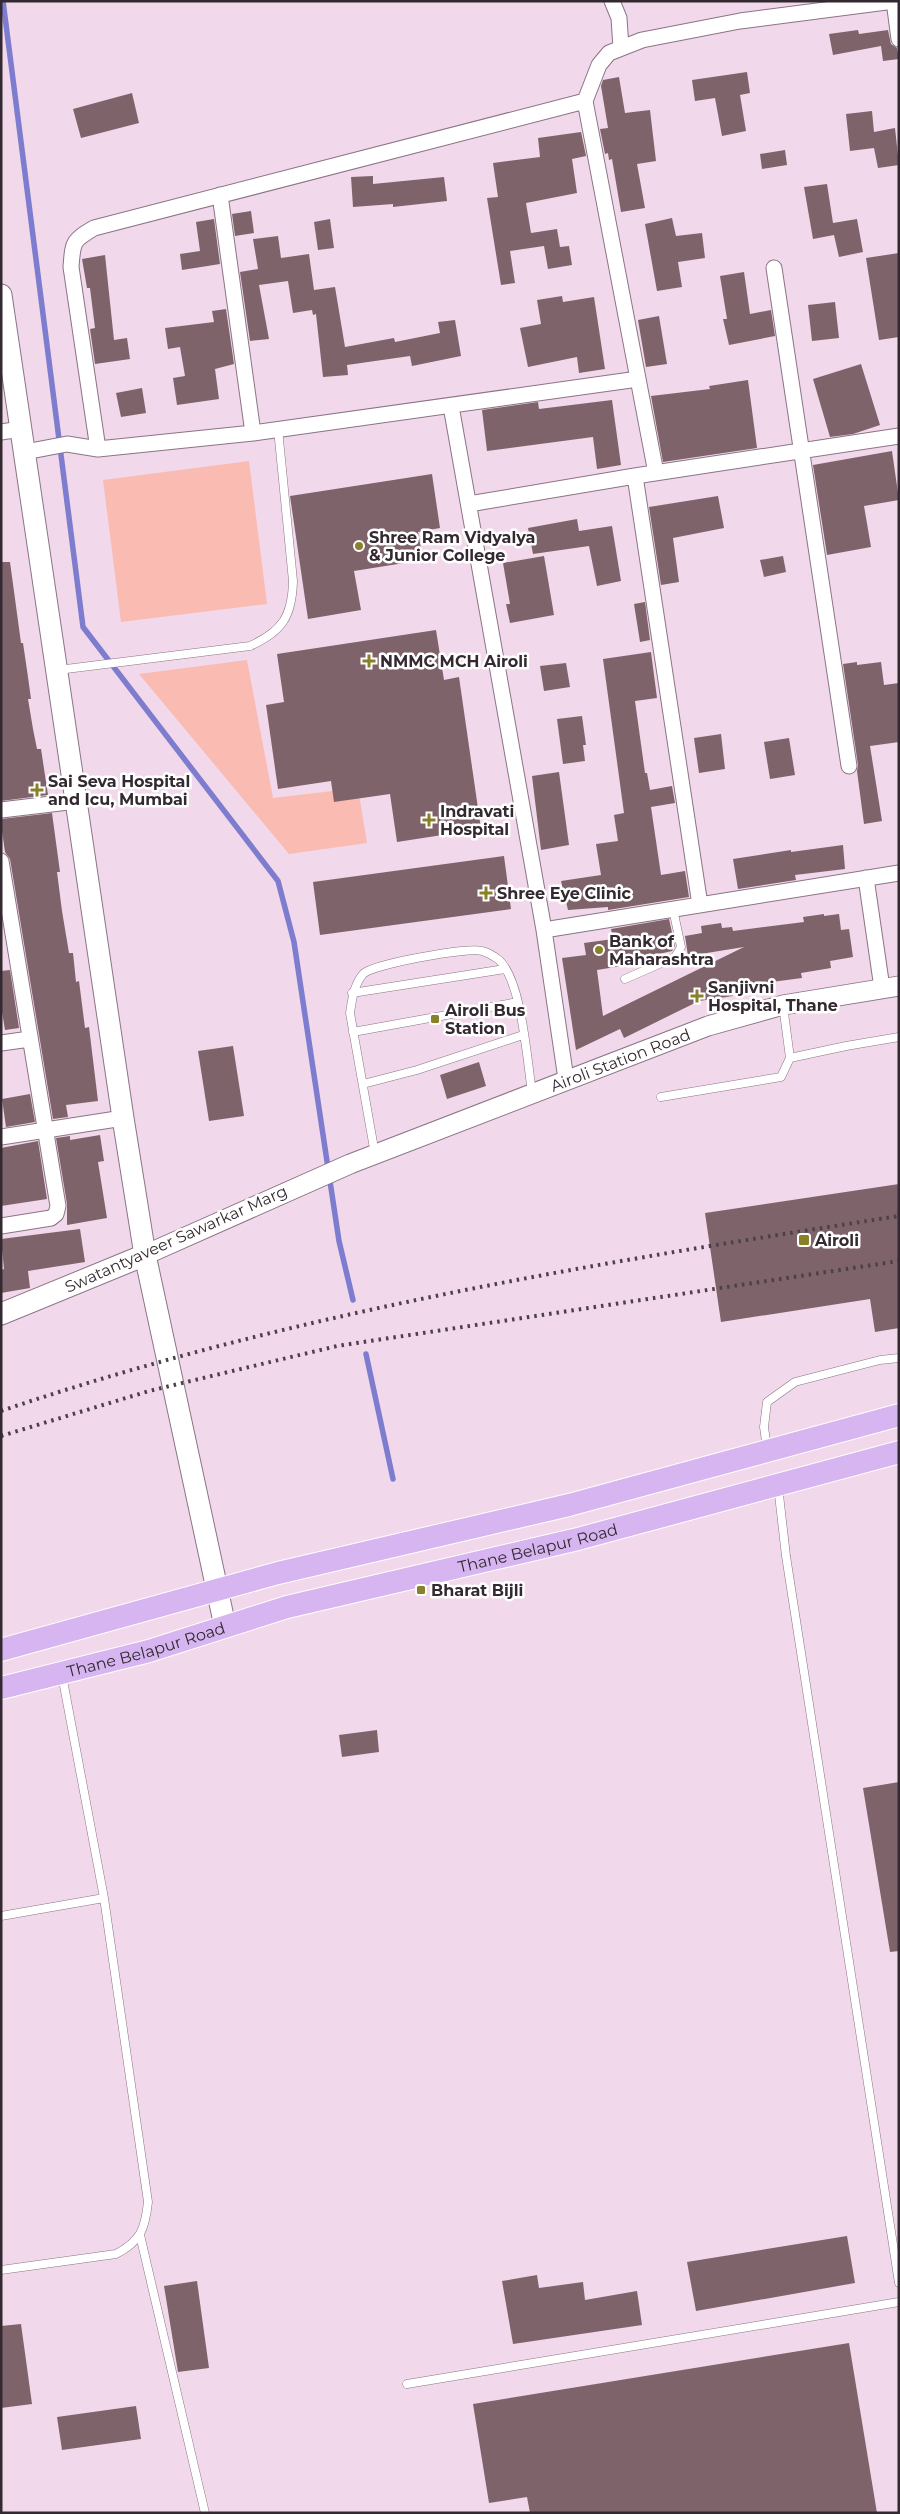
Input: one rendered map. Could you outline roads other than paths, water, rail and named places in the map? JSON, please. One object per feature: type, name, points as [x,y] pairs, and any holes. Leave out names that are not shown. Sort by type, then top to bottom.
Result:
[{"type":"main road","points":[[1,295],[11,430],[29,451],[66,669],[77,801],[145,1255],[225,1626]]},
{"type":"main road","name":"Swatantyaveer Sawarkar Marg","points":[[1,1314],[145,1255]]},
{"type":"main road","points":[[1,1650],[278,1573],[569,1504],[899,1415]]},
{"type":"main road","name":"Thane Belapur Road","points":[[1,1688],[149,1651],[287,1607],[578,1539],[899,1452]]},
{"type":"street","points":[[612,1],[619,18],[621,48]]},
{"type":"street","points":[[656,473],[585,101],[599,65],[608,53],[642,40],[740,22],[894,1],[899,39]]},
{"type":"street","points":[[98,449],[71,267],[72,248],[76,238],[94,228],[585,101]]},
{"type":"street","points":[[220,195],[253,433]]},
{"type":"street","points":[[774,268],[849,766]]},
{"type":"street","points":[[29,451],[67,444],[98,449],[253,433],[638,379]]},
{"type":"street","points":[[451,406],[544,930],[566,1079]]},
{"type":"street","points":[[469,504],[635,476],[899,436]]},
{"type":"street","points":[[635,476],[700,905]]},
{"type":"street","points":[[1,810],[77,801]]},
{"type":"street","points":[[1,1226],[50,1218],[56,1214],[58,1206],[30,1039],[9,954],[2,870]]},
{"type":"street","points":[[544,930],[899,873]]},
{"type":"street","points":[[866,878],[891,987]]},
{"type":"street","name":"Airoli Station Road","points":[[350,1164],[532,1092],[708,1026],[783,1005],[891,987]]},
{"type":"street","points":[[1,1043],[30,1039]]},
{"type":"street","points":[[1,1137],[123,1118]]},
{"type":"street","name":"Swatantyaveer Sawarkar Marg","points":[[145,1255],[350,1164]]},
{"type":"lane","points":[[66,669],[250,646],[267,638],[285,620],[292,601],[293,581],[278,429]]},
{"type":"lane","points":[[625,979],[675,957],[681,947],[673,909]]},
{"type":"lane","points":[[375,1154],[350,1013],[352,993],[364,973],[383,965],[457,951],[482,951],[499,961],[510,977],[518,1002],[532,1092]]},
{"type":"lane","points":[[352,993],[504,969]]},
{"type":"lane","points":[[353,1032],[518,1002]]},
{"type":"lane","points":[[662,1097],[780,1077],[790,1058],[783,1005]]},
{"type":"lane","points":[[363,1084],[418,1070],[523,1035]]},
{"type":"lane","points":[[790,1058],[899,1037]]},
{"type":"lane","points":[[768,1450],[764,1427],[767,1402],[795,1382],[880,1360],[899,1358]]},
{"type":"lane","points":[[778,1484],[786,1556],[899,2283]]},
{"type":"lane","points":[[1,2270],[116,2254],[131,2246],[140,2235],[146,2220],[148,2202],[104,1898],[61,1672]]},
{"type":"lane","points":[[1,1916],[104,1898]]},
{"type":"lane","points":[[890,2223],[899,2222]]},
{"type":"lane","points":[[140,2235],[205,2513]]},
{"type":"lane","points":[[407,2384],[899,2302]]},
{"type":"waterway","points":[[3,1],[83,627],[278,881],[294,942],[339,1241],[353,1300]]},
{"type":"waterway","points":[[366,1354],[393,1479]]},
{"type":"railway","points":[[1,1411],[111,1376],[221,1345],[333,1318],[558,1272],[899,1216]]},
{"type":"railway","points":[[1,1436],[149,1391],[337,1346],[899,1261]]},
{"type":"place","name":"Shree Ram Vidyalya & Junior College","points":[[359,546]]},
{"type":"place","name":"NMMC MCH Airoli","points":[[369,661]]},
{"type":"place","name":"Sai Seva Hospital and Icu, Mumbai","points":[[37,790]]},
{"type":"place","name":"Indravati Hospital","points":[[429,820]]},
{"type":"place","name":"Shree Eye Clinic","points":[[486,893]]},
{"type":"place","name":"Bank of Maharashtra","points":[[599,950]]},
{"type":"place","name":"Sanjivni Hospital, Thane","points":[[697,996]]},
{"type":"place","name":"Airoli Bus Station","points":[[435,1019]]},
{"type":"place","name":"Airoli","points":[[804,1240]]},
{"type":"place","name":"Bharat Bijli","points":[[421,1590]]}]
